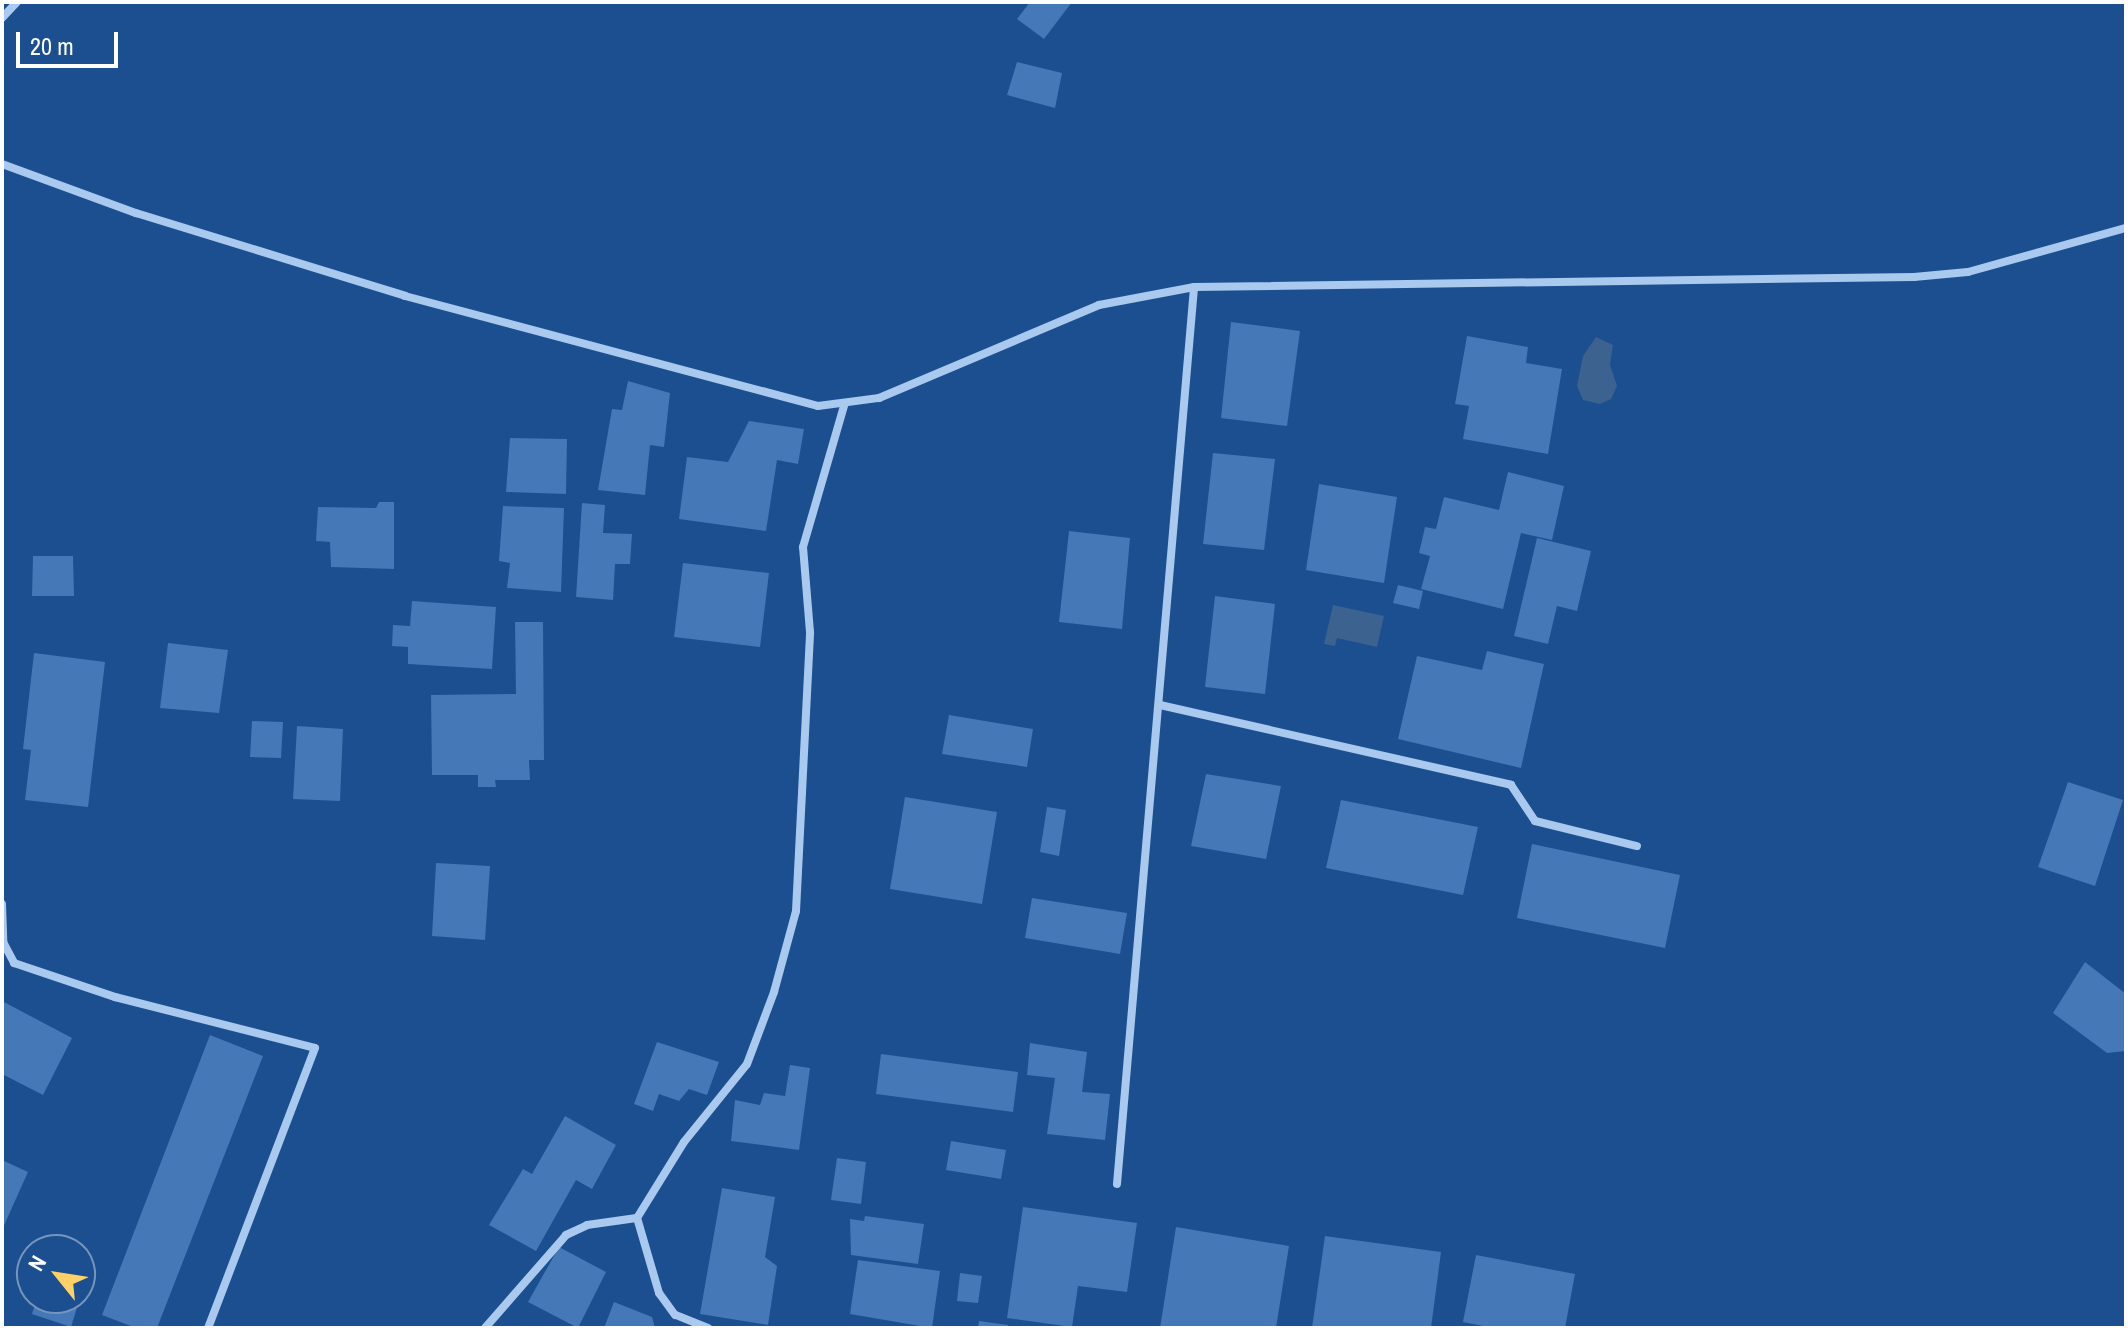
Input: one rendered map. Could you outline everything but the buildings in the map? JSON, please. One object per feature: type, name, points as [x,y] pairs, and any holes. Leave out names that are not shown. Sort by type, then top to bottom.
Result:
[{"type":"street","points":[[2,18],[17,2]]},
{"type":"street","points":[[2,164],[136,213],[405,296],[792,402],[844,406],[879,398],[1099,305],[1194,287],[1914,277],[1968,272],[2126,228]]},
{"type":"street","points":[[1117,1184],[1194,287]]},
{"type":"street","points":[[708,1328],[675,1315],[659,1293],[637,1218],[684,1142],[747,1064],[774,992],[792,924],[803,831],[810,647],[803,547],[844,406]]},
{"type":"street","points":[[1160,705],[1511,785],[1535,821],[1637,846]]},
{"type":"street","points":[[2,904],[3,942],[14,963],[115,997],[315,1048],[208,1328]]},
{"type":"street","points":[[485,1328],[547,1251],[566,1235],[587,1225],[637,1218]]},
{"type":"water","points":[[1596,337],[1613,345],[1610,365],[1617,386],[1611,399],[1600,404],[1583,400],[1577,386],[1583,356]]},
{"type":"water","points":[[1333,605],[1384,616],[1377,647],[1337,638],[1335,646],[1324,644]]}]
